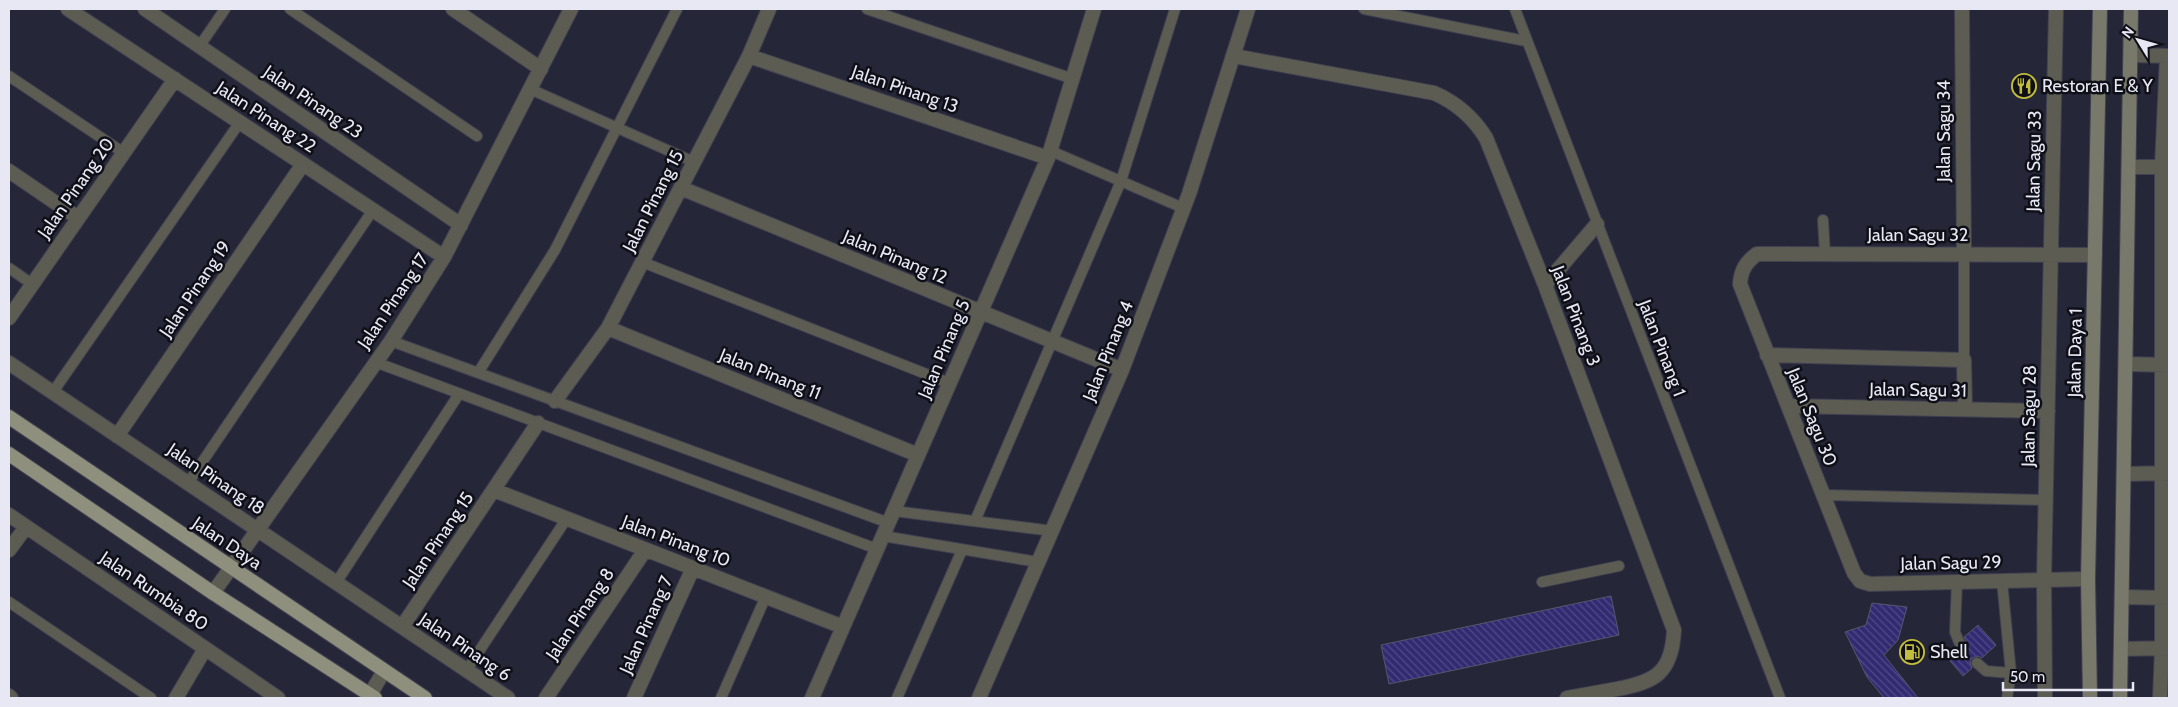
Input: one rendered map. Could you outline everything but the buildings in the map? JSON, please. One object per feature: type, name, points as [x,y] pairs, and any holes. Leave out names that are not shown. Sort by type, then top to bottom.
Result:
[{"type":"main road","name":"Jalan Daya 1","points":[[2090,698],[2088,579],[2100,9]]},
{"type":"main road","points":[[2120,698],[2131,9]]},
{"type":"main road","name":"Jalan Daya","points":[[9,417],[229,568],[425,698]]},
{"type":"main road","points":[[9,454],[212,593],[371,697]]},
{"type":"street","name":"Jalan Pinang 23","points":[[145,9],[461,225]]},
{"type":"street","points":[[452,9],[541,69]]},
{"type":"street","name":"Jalan Pinang 17","points":[[212,593],[391,341],[444,257],[572,9]]},
{"type":"street","name":"Jalan Pinang 15","points":[[555,401],[608,328],[749,56],[769,9]]},
{"type":"street","name":"Jalan Pinang 5","points":[[812,698],[1050,155],[1094,9]]},
{"type":"street","name":"Jalan Pinang 4","points":[[979,698],[1122,370],[1183,208],[1248,9]]},
{"type":"street","name":"Jalan Sagu 34","points":[[1962,9],[1964,253]]},
{"type":"street","name":"Jalan Sagu 33","points":[[2051,254],[2056,9]]},
{"type":"street","name":"Jalan Pinang 22","points":[[76,11],[175,79],[444,257]]},
{"type":"street","points":[[2131,55],[2168,56],[2165,167],[2166,648],[2160,698]]},
{"type":"street","name":"Jalan Pinang 13","points":[[749,56],[1050,155]]},
{"type":"street","name":"Jalan Pinang 3","points":[[1234,56],[1434,93],[1449,99],[1462,109],[1476,122],[1486,138],[1545,285],[1674,630],[1674,647],[1670,657],[1662,670],[1653,678],[1642,684],[1567,698]]},
{"type":"street","name":"Jalan Pinang 20","points":[[9,318],[175,79]]},
{"type":"street","name":"Jalan Pinang 19","points":[[117,436],[303,164]]},
{"type":"street","points":[[2129,167],[2165,167]]},
{"type":"street","points":[[9,171],[78,218]]},
{"type":"street","name":"Jalan Pinang 12","points":[[681,188],[1122,370]]},
{"type":"street","points":[[1545,285],[1597,224]]},
{"type":"street","name":"Jalan Sagu 32","points":[[1744,266],[1757,254],[2095,254]]},
{"type":"street","name":"Jalan Sagu 28","points":[[2045,698],[2044,580],[2051,254]]},
{"type":"street","name":"Jalan Sagu 30","points":[[1744,266],[1740,275],[1740,284],[1854,573],[1860,581]]},
{"type":"street","name":"Jalan Pinang 11","points":[[608,328],[918,454]]},
{"type":"street","points":[[1767,355],[1964,360],[1965,410]]},
{"type":"street","name":"Jalan Pinang 18","points":[[9,363],[402,627]]},
{"type":"street","points":[[2126,364],[2165,365]]},
{"type":"street","name":"Jalan Sagu 31","points":[[1788,406],[2048,411]]},
{"type":"street","name":"Jalan Pinang 15","points":[[402,627],[538,423]]},
{"type":"street","points":[[2124,474],[2166,473]]},
{"type":"street","name":"Jalan Pinang 10","points":[[494,490],[843,627]]},
{"type":"street","name":"Jalan Rumbia 80","points":[[9,515],[205,649],[270,696]]},
{"type":"street","points":[[9,550],[26,527]]},
{"type":"street","name":"Jalan Pinang 8","points":[[546,698],[646,550]]},
{"type":"street","name":"Jalan Pinang 7","points":[[634,698],[693,568]]},
{"type":"street","name":"Jalan Sagu 29","points":[[1860,581],[1870,584],[2088,579]]},
{"type":"street","points":[[2122,597],[2166,598]]},
{"type":"street","name":"Jalan Pinang 6","points":[[402,627],[508,698]]},
{"type":"street","points":[[2121,649],[2166,648]]},
{"type":"street","points":[[176,698],[205,649]]},
{"type":"street","points":[[371,697],[384,671]]},
{"type":"lane","points":[[199,47],[225,9]]},
{"type":"lane","points":[[290,9],[477,136]]},
{"type":"lane","points":[[478,373],[555,250],[677,9]]},
{"type":"lane","points":[[867,9],[1073,79]]},
{"type":"lane","points":[[975,521],[1121,181],[1175,9]]},
{"type":"lane","points":[[1364,9],[1526,41]]},
{"type":"lane","name":"Jalan Pinang 1","points":[[1515,9],[1780,698]]},
{"type":"lane","points":[[9,76],[124,153]]},
{"type":"lane","points":[[530,89],[694,162]]},
{"type":"lane","points":[[53,392],[240,122]]},
{"type":"lane","points":[[1050,155],[1121,181],[1183,208]]},
{"type":"lane","points":[[188,483],[373,210]]},
{"type":"lane","points":[[1823,220],[1825,254]]},
{"type":"lane","points":[[1964,253],[1964,360]]},
{"type":"lane","points":[[642,262],[949,383]]},
{"type":"lane","points":[[9,268],[32,284]]},
{"type":"lane","points":[[391,341],[555,401],[891,517],[975,521],[1053,531]]},
{"type":"lane","points":[[375,362],[877,549]]},
{"type":"lane","points":[[336,583],[459,394]]},
{"type":"lane","points":[[1823,495],[2046,500]]},
{"type":"lane","points":[[466,671],[567,518]]},
{"type":"lane","points":[[883,536],[1038,562]]},
{"type":"lane","points":[[897,698],[962,550]]},
{"type":"lane","points":[[1542,582],[1619,566]]},
{"type":"lane","points":[[2002,580],[2012,673],[2007,698]]},
{"type":"lane","points":[[1957,581],[1955,632],[1959,642]]},
{"type":"lane","points":[[721,698],[766,596]]},
{"type":"lane","points":[[9,602],[151,698]]},
{"type":"lane","points":[[1977,663],[1986,671],[2012,673]]},
{"type":"place","name":"Restoran E & Y","points":[[2024,86]]},
{"type":"place","name":"Shell","points":[[1912,652]]}]
